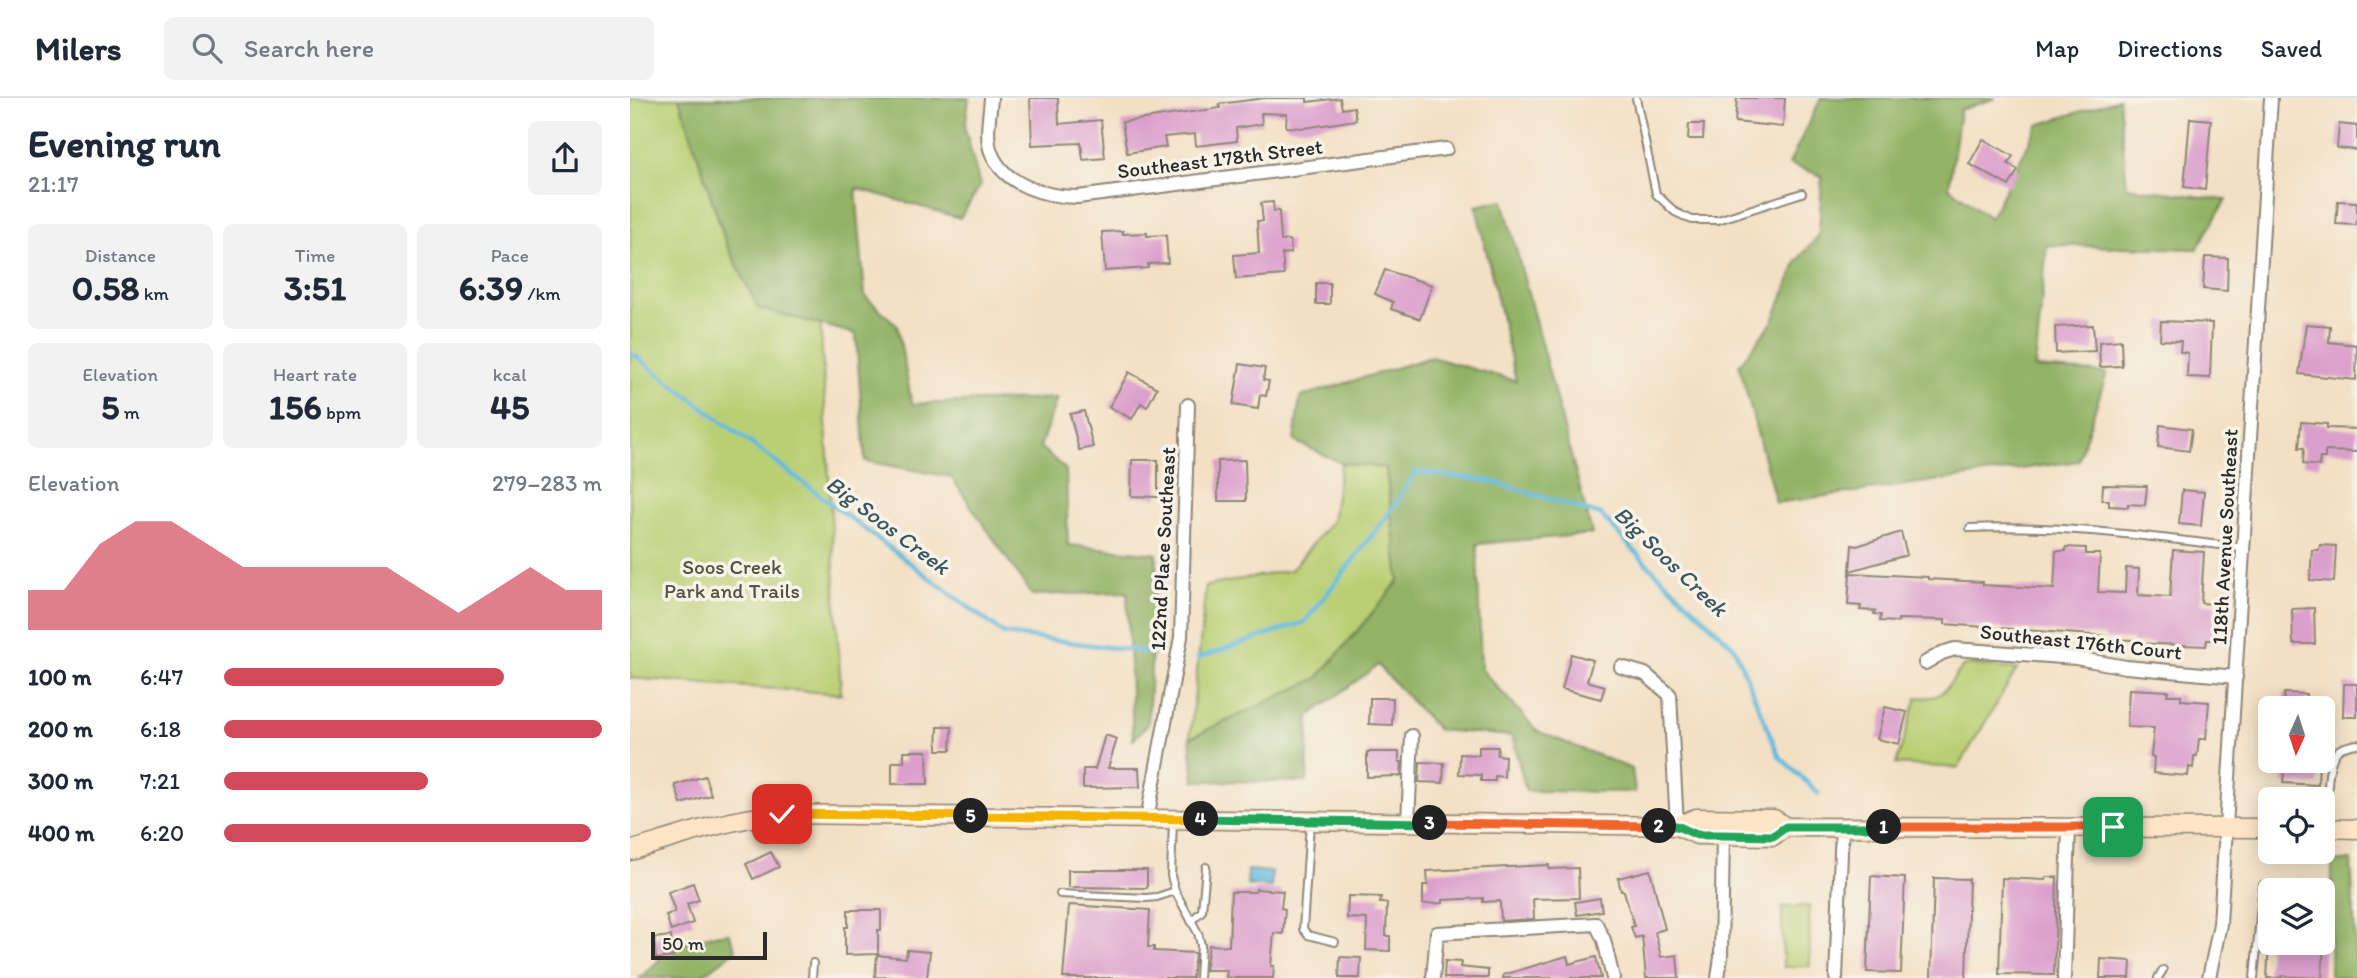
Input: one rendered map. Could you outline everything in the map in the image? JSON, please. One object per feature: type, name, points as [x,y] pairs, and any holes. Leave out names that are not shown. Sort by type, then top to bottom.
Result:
[{"type":"main road","points":[[630,851],[754,816],[782,814],[1677,826],[1696,818],[1774,818],[1786,827]]},
{"type":"main road","points":[[1677,826],[1697,835],[1773,836],[1786,827],[2258,828]]},
{"type":"main road","points":[[2335,828],[2357,829]]},
{"type":"street","name":"Southeast 178th Street","points":[[991,98],[988,137],[997,163],[1027,188],[1059,197],[1079,197],[1446,149]]},
{"type":"street","name":"118th Avenue Southeast","points":[[2209,978],[2220,924],[2271,98]]},
{"type":"street","name":"122nd Place Southeast","points":[[1147,819],[1181,637],[1188,405]]},
{"type":"street","name":"Southeast 176th Court","points":[[1925,663],[1955,649],[2236,677]]},
{"type":"street","points":[[1621,667],[1645,674],[1670,695],[1677,826]]},
{"type":"street","points":[[1408,823],[1412,736]]},
{"type":"street","points":[[1836,978],[1842,827]]},
{"type":"street","points":[[2064,978],[2069,827]]},
{"type":"street","points":[[1718,978],[1721,957],[1723,835]]},
{"type":"street","points":[[1433,978],[1437,933],[1596,924],[1604,940],[1613,978]]},
{"type":"lane","points":[[1636,98],[1656,194],[1675,212],[1692,220],[1718,220],[1802,194]]},
{"type":"lane","points":[[1970,528],[2056,529],[2244,548]]},
{"type":"lane","points":[[2327,787],[2334,756],[2339,749],[2357,744]]},
{"type":"lane","points":[[1173,819],[1171,876],[1175,891],[1198,933],[1201,945],[1199,978]]},
{"type":"lane","points":[[1310,821],[1303,929],[1308,935],[1335,942]]},
{"type":"lane","points":[[1191,921],[1202,911],[1206,867]]},
{"type":"lane","points":[[1060,894],[1146,898],[1175,891]]},
{"type":"lane","points":[[2254,978],[2258,936]]},
{"type":"lane","points":[[812,978],[813,963]]},
{"type":"lane","points":[[2158,978],[2163,970]]},
{"type":"green space","name":"Soos Creek Park and Trails","points":[[630,98],[808,98],[841,694],[630,678]]},
{"type":"green space","points":[[679,98],[969,98],[965,128],[980,186],[960,218],[856,188],[865,296],[897,325],[912,404],[1057,398],[1040,447],[1066,470],[1068,545],[1157,554],[1148,724],[1133,740],[1127,592],[1032,595],[951,477],[865,461],[856,334],[758,308],[726,243]]},
{"type":"green space","points":[[1821,98],[1996,98],[1960,110],[1949,187],[1990,218],[2038,125],[2119,99],[2127,187],[2226,200],[2197,249],[2047,245],[2035,368],[2107,373],[2078,461],[1776,503],[1739,365],[1773,321],[1797,261],[1819,235],[1822,176],[1789,164]]},
{"type":"green space","points":[[1503,200],[1592,534],[1477,544],[1481,669],[1537,731],[1632,769],[1635,792],[1526,791],[1512,736],[1438,730],[1378,665],[1309,716],[1307,782],[1194,781],[1190,738],[1318,678],[1399,581],[1386,468],[1341,463],[1294,441],[1300,397],[1431,357],[1516,381],[1476,206]]},
{"type":"green space","points":[[1341,463],[1386,468],[1399,581],[1318,678],[1190,738],[1206,586],[1291,570],[1332,521]]},
{"type":"green space","points":[[1964,666],[2017,669],[1958,768],[1896,764],[1917,697],[1927,698],[1940,694]]},
{"type":"green space","points":[[2351,860],[2357,978],[2330,978],[2330,955],[2335,955],[2335,878],[2332,878],[2332,864]]},
{"type":"green space","points":[[1809,906],[1810,966],[1783,967],[1782,907]]},
{"type":"green space","points":[[729,933],[736,950],[699,978],[638,978],[667,953],[688,941]]},
{"type":"water","points":[[1248,870],[1272,872],[1271,887],[1247,885]]},
{"type":"building","points":[[1030,98],[1058,98],[1059,124],[1101,120],[1105,158],[1083,160],[1081,143],[1032,145]]},
{"type":"building","points":[[1265,98],[1307,98],[1307,102],[1340,98],[1342,109],[1354,107],[1356,120],[1304,128],[1286,127],[1287,114],[1261,113],[1262,124],[1236,128],[1237,141],[1196,146],[1195,134],[1164,137],[1166,147],[1127,153],[1122,122],[1220,108],[1219,104]]},
{"type":"building","points":[[1737,98],[1785,98],[1783,127],[1735,122]]},
{"type":"building","points":[[2190,118],[2211,120],[2205,190],[2184,187]]},
{"type":"building","points":[[1689,124],[1704,124],[1703,139],[1688,139]]},
{"type":"building","points":[[2339,124],[2357,126],[2357,150],[2337,148]]},
{"type":"building","points":[[1983,139],[2013,156],[2008,164],[2018,170],[2009,186],[1969,164]]},
{"type":"building","points":[[2338,201],[2357,202],[2357,225],[2336,224]]},
{"type":"building","points":[[1273,202],[1274,211],[1279,211],[1281,241],[1290,240],[1291,253],[1282,254],[1284,275],[1236,279],[1234,255],[1259,253],[1257,221],[1263,221],[1261,203]]},
{"type":"building","points":[[1123,231],[1123,234],[1166,235],[1168,263],[1148,264],[1148,268],[1105,271],[1102,232]]},
{"type":"building","points":[[2205,257],[2228,258],[2227,291],[2203,289]]},
{"type":"building","points":[[1385,270],[1432,285],[1420,319],[1391,309],[1393,302],[1375,294]]},
{"type":"building","points":[[1316,283],[1330,283],[1330,304],[1316,304]]},
{"type":"building","points":[[2161,321],[2212,323],[2210,378],[2187,377],[2188,353],[2180,352],[2181,341],[2160,340]]},
{"type":"building","points":[[2306,324],[2330,326],[2329,342],[2357,345],[2356,380],[2299,374]]},
{"type":"building","points":[[2093,325],[2095,351],[2056,353],[2055,327]]},
{"type":"building","points":[[2121,340],[2122,366],[2100,367],[2099,342]]},
{"type":"building","points":[[1240,364],[1265,368],[1263,380],[1269,381],[1266,396],[1260,395],[1258,409],[1233,405]]},
{"type":"building","points":[[1129,372],[1157,388],[1147,407],[1141,403],[1132,419],[1109,407]]},
{"type":"building","points":[[1084,411],[1093,447],[1079,450],[1070,414]]},
{"type":"building","points":[[2301,422],[2327,424],[2327,428],[2357,429],[2357,452],[2325,451],[2325,458],[2320,458],[2319,466],[2303,464],[2304,448],[2299,448]]},
{"type":"building","points":[[2160,425],[2192,429],[2189,451],[2158,447]]},
{"type":"building","points":[[1132,460],[1158,460],[1158,497],[1131,496]]},
{"type":"building","points":[[1245,460],[1246,501],[1218,501],[1218,461]]},
{"type":"building","points":[[2103,485],[2147,486],[2145,505],[2109,506],[2109,500],[2102,500]]},
{"type":"building","points":[[2182,490],[2204,492],[2201,526],[2179,524]]},
{"type":"building","points":[[1901,532],[1907,555],[1850,571],[1852,545],[1857,546]]},
{"type":"building","points":[[2320,545],[2336,546],[2334,582],[2310,580],[2312,550],[2319,550]]},
{"type":"building","points":[[2066,547],[2086,548],[2086,554],[2100,554],[2098,592],[2125,593],[2126,568],[2139,569],[2138,595],[2170,597],[2173,550],[2204,552],[2201,603],[2215,604],[2213,640],[2207,640],[2206,646],[2132,643],[2132,640],[2105,639],[2105,636],[1945,624],[1945,620],[1880,621],[1881,615],[1874,614],[1875,611],[1860,610],[1861,606],[1848,605],[1850,573],[1928,577],[1983,582],[1983,585],[2054,589],[2056,551],[2066,551]]},
{"type":"building","points":[[2314,608],[2315,644],[2293,644],[2292,609]]},
{"type":"building","points":[[1571,654],[1593,660],[1587,681],[1605,686],[1601,699],[1562,689]]},
{"type":"building","points":[[2344,684],[2357,684],[2357,717],[2343,717]]},
{"type":"building","points":[[2129,689],[2168,691],[2167,695],[2181,695],[2181,700],[2209,702],[2206,739],[2199,739],[2197,756],[2194,756],[2193,768],[2189,767],[2188,776],[2153,773],[2154,757],[2151,756],[2154,728],[2127,727]]},
{"type":"building","points":[[2284,693],[2306,694],[2306,696],[2284,696]]},
{"type":"building","points":[[1370,698],[1393,698],[1392,725],[1369,724]]},
{"type":"building","points":[[1885,707],[1907,712],[1899,744],[1877,739]]},
{"type":"building","points":[[938,727],[952,727],[951,750],[937,750]]},
{"type":"building","points":[[1105,735],[1117,739],[1108,768],[1139,768],[1140,787],[1083,788],[1083,769],[1095,769]]},
{"type":"building","points":[[1479,747],[1498,747],[1497,755],[1505,756],[1504,777],[1495,776],[1495,781],[1481,781],[1481,775],[1459,774],[1460,754],[1479,755]]},
{"type":"building","points":[[904,751],[927,751],[928,784],[892,784],[892,762],[904,762]]},
{"type":"building","points":[[1367,752],[1399,752],[1399,762],[1402,762],[1401,776],[1367,777]]},
{"type":"building","points":[[1420,762],[1444,763],[1443,783],[1419,782]]},
{"type":"building","points":[[2284,774],[2318,774],[2318,785],[2283,783]]},
{"type":"building","points":[[705,776],[711,795],[681,804],[675,785]]},
{"type":"building","points":[[771,852],[779,867],[753,879],[746,864]]},
{"type":"building","points":[[1549,865],[1549,869],[1578,868],[1579,898],[1533,899],[1534,919],[1501,921],[1500,901],[1483,902],[1483,898],[1423,904],[1423,885],[1428,885],[1427,871]]},
{"type":"building","points":[[1068,870],[1147,870],[1147,888],[1068,887]]},
{"type":"building","points":[[1650,870],[1665,929],[1655,932],[1661,957],[1677,955],[1679,978],[1646,978],[1642,936],[1635,938],[1624,891],[1621,891],[1618,878]]},
{"type":"building","points":[[1871,876],[1905,878],[1901,973],[1867,972]]},
{"type":"building","points":[[2046,877],[2057,877],[2054,975],[1999,974],[2002,878],[2045,880]]},
{"type":"building","points":[[1934,878],[1969,879],[1966,978],[1931,978]]},
{"type":"building","points":[[693,883],[699,900],[687,904],[693,923],[671,931],[666,915],[675,912],[668,892]]},
{"type":"building","points":[[1256,889],[1283,891],[1283,934],[1274,933],[1271,966],[1274,966],[1273,978],[1226,978],[1227,970],[1205,970],[1209,945],[1229,946],[1231,892],[1255,892]]},
{"type":"building","points":[[1348,896],[1381,897],[1380,903],[1387,903],[1386,936],[1390,936],[1390,951],[1366,950],[1367,919],[1347,918]]},
{"type":"building","points":[[1600,898],[1602,911],[1577,915],[1575,902]]},
{"type":"building","points":[[1069,905],[1150,910],[1148,947],[1154,947],[1154,951],[1195,953],[1192,978],[1063,978]]},
{"type":"building","points":[[848,910],[881,910],[878,954],[845,955]]},
{"type":"building","points":[[671,936],[673,957],[656,959],[654,938]]},
{"type":"building","points":[[907,950],[930,952],[927,978],[875,977],[877,955],[906,958]]},
{"type":"building","points":[[2268,955],[2323,955],[2322,978],[2267,978]]},
{"type":"building","points":[[1567,956],[1569,964],[1596,957],[1601,978],[1503,978],[1503,975]]},
{"type":"building","points":[[1340,957],[1361,958],[1360,978],[1339,978]]},
{"type":"building","points":[[2101,959],[2131,961],[2130,978],[2100,978]]},
{"type":"building","points":[[1445,961],[1461,962],[1460,967],[1488,970],[1488,978],[1444,978]]},
{"type":"waterway","name":"Big Soos Creek","points":[[630,352],[1004,634],[1155,653]]},
{"type":"waterway","name":"Big Soos Creek","points":[[1198,658],[1305,622],[1391,511],[1416,472],[1491,481],[1601,515],[1645,562],[1734,647],[1779,756],[1818,793]]},
{"type":"route","points":[[782,814],[1677,826],[1697,835],[1773,836],[1786,827],[2113,827]]}]
